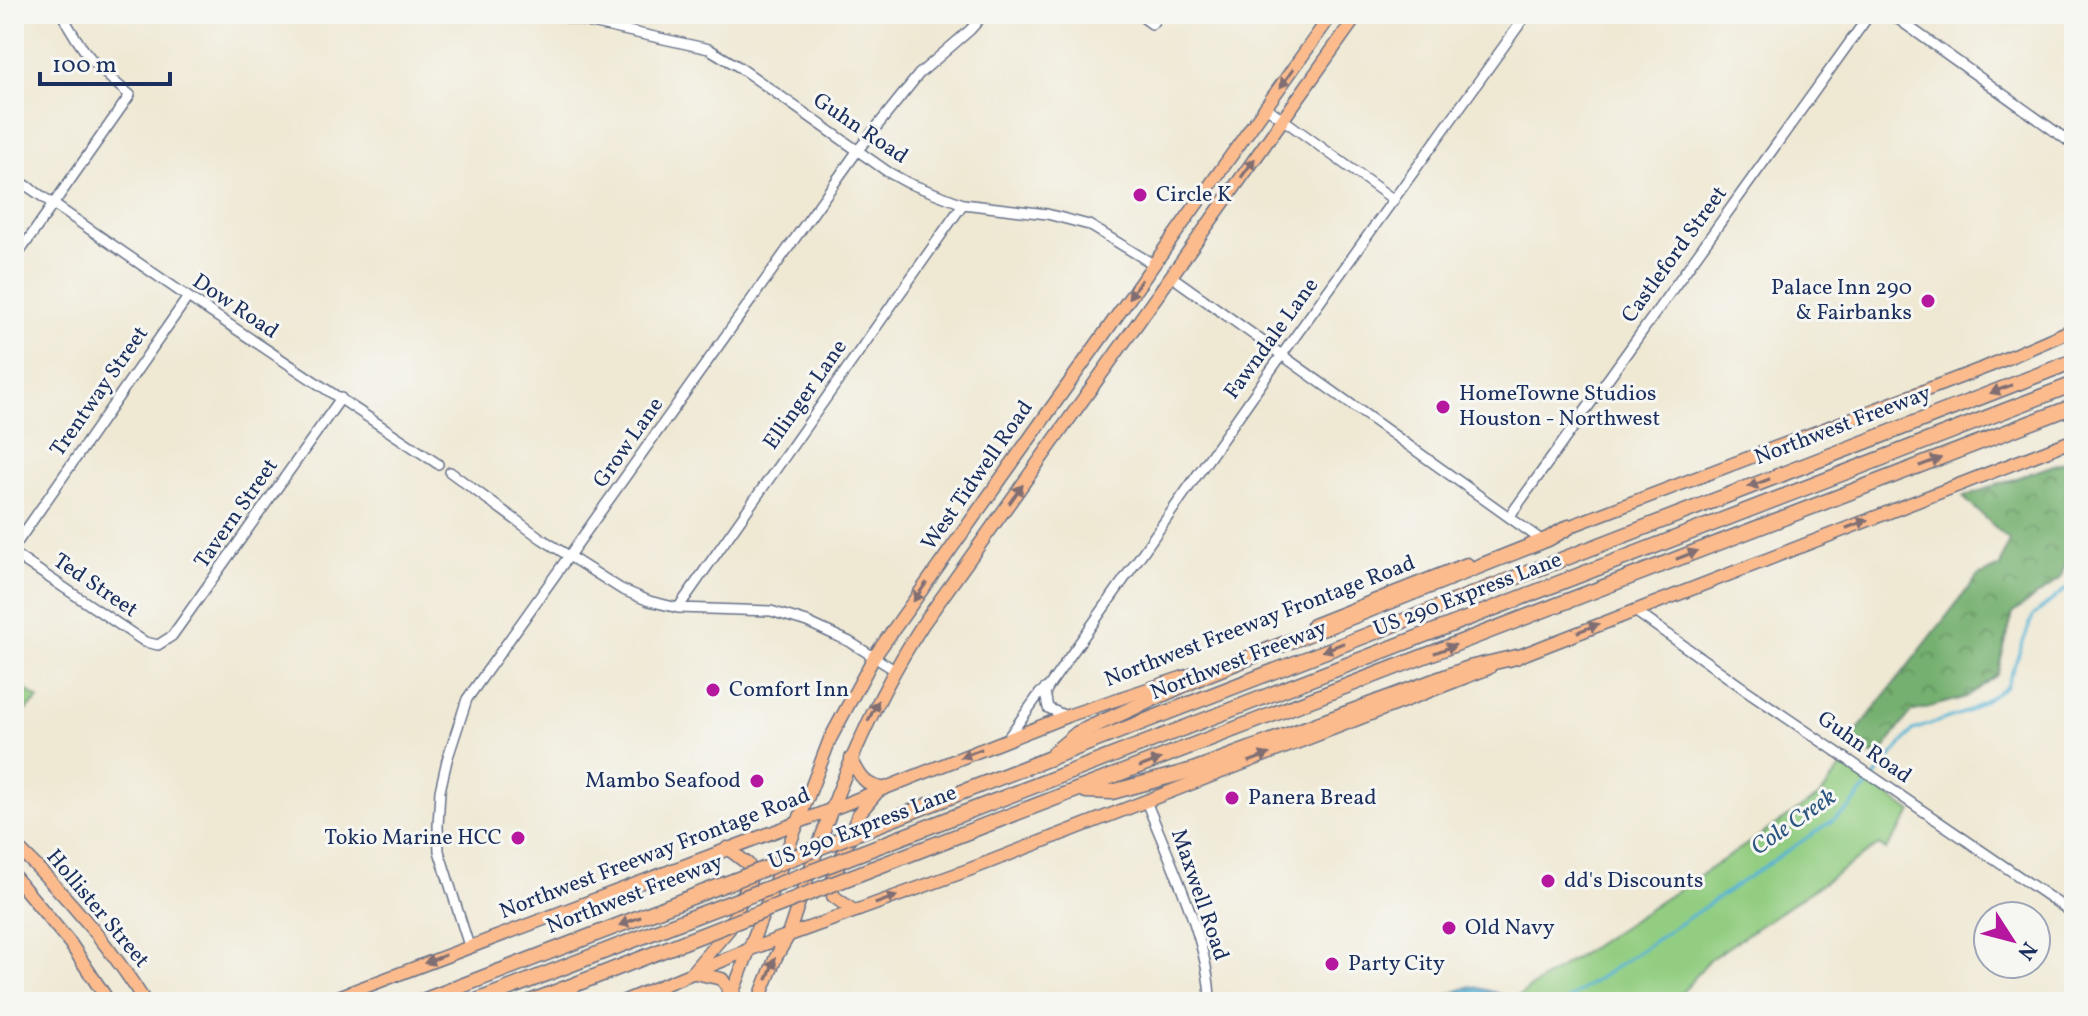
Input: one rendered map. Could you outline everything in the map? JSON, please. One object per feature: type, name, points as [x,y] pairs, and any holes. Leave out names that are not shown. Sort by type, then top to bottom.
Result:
[{"type":"highway","name":"Northwest Freeway","points":[[420,1002],[2074,361]]},
{"type":"highway","name":"US 290 Express Lane","points":[[474,1002],[2074,384]]},
{"type":"highway","points":[[530,1002],[2074,406]]},
{"type":"highway","points":[[1045,761],[1078,733],[1208,674],[1548,539],[1569,527]]},
{"type":"highway","points":[[1077,791],[1112,792],[1193,770],[1469,668],[1516,657]]},
{"type":"main road","name":"West Tidwell Road","points":[[758,1002],[787,938],[851,758],[893,669],[1358,14]]},
{"type":"main road","name":"West Tidwell Road","points":[[728,1002],[830,739],[874,657],[1331,15]]},
{"type":"main road","points":[[1331,15],[1347,29]]},
{"type":"main road","name":"Northwest Freeway Frontage Road","points":[[325,1002],[797,823],[1067,716],[1190,676],[1403,588],[1989,366],[2074,329]]},
{"type":"main road","points":[[1060,395],[1077,408]]},
{"type":"main road","points":[[622,1002],[748,950],[787,938],[1146,801],[2074,440]]},
{"type":"main road","points":[[966,528],[982,541]]},
{"type":"main road","points":[[851,758],[859,774],[871,787],[882,788]]},
{"type":"main road","points":[[854,911],[833,896],[832,882],[858,815],[882,788]]},
{"type":"main road","name":"Hollister Street","points":[[14,844],[93,929],[145,1002]]},
{"type":"main road","points":[[692,973],[725,936],[751,877],[748,864],[727,848]]},
{"type":"main road","name":"Hollister Street","points":[[14,876],[70,943],[109,1002]]},
{"type":"main road","points":[[70,943],[93,929]]},
{"type":"main road","points":[[692,973],[722,979],[728,988],[728,1002]]},
{"type":"street","points":[[14,260],[130,95],[95,66],[62,14]]},
{"type":"street","name":"Guhn Road","points":[[551,14],[709,49],[908,183],[963,204],[1065,218],[1089,225],[1153,264]]},
{"type":"street","name":"Grow Lane","points":[[469,946],[439,851],[440,791],[467,699],[858,150],[919,74],[984,14]]},
{"type":"street","points":[[1138,14],[1152,24],[1159,14]]},
{"type":"street","name":"Fawndale Lane","points":[[1007,739],[1040,693],[1049,686],[1527,14]]},
{"type":"street","name":"Castleford Street","points":[[1509,517],[1870,14]]},
{"type":"street","points":[[1891,14],[2074,145]]},
{"type":"street","points":[[1266,107],[1394,200]]},
{"type":"street","name":"Dow Road","points":[[14,177],[438,464]]},
{"type":"street","name":"Ellinger Lane","points":[[678,608],[963,204]]},
{"type":"street","points":[[1171,276],[1537,537]]},
{"type":"street","name":"Trentway Street","points":[[14,547],[188,297]]},
{"type":"street","name":"Tavern Street","points":[[158,645],[172,636],[341,398]]},
{"type":"street","points":[[450,472],[619,588],[649,601],[678,608],[771,611],[807,622],[893,669]]},
{"type":"street","name":"Ted Street","points":[[14,554],[145,642],[158,645]]},
{"type":"street","name":"Guhn Road","points":[[1635,611],[2074,914]]},
{"type":"street","points":[[1049,686],[1045,701],[1048,708],[1067,716]]},
{"type":"street","name":"Maxwell Road","points":[[1146,801],[1183,895],[1207,968],[1210,1002]]},
{"type":"green space","points":[[2074,458],[2074,494],[2069,505],[2074,516],[2074,538],[2060,579],[2013,613],[1997,675],[1966,697],[1911,712],[1880,754],[1857,754],[1847,744],[1978,576],[2000,567],[2009,540],[1963,497]]},
{"type":"green space","points":[[14,682],[39,699],[14,720]]},
{"type":"green space","points":[[1843,765],[1912,812],[1886,850],[1879,845],[1709,960],[1680,995],[1689,1002],[1509,1002],[1821,795]]},
{"type":"water","points":[[1471,986],[1514,998],[1509,1002],[1429,1002]]},
{"type":"waterway","name":"Cole Creek","points":[[1564,1002],[1848,810],[1913,730],[1969,711],[2006,687],[2033,616],[2074,582]]},
{"type":"waterway","points":[[14,695],[23,688]]},
{"type":"place","name":"Circle K","points":[[1140,195]]},
{"type":"place","name":"Palace Inn 290 & Fairbanks","points":[[1928,301]]},
{"type":"place","name":"HomeTowne Studios Houston - Northwest","points":[[1443,407]]},
{"type":"place","name":"Comfort Inn","points":[[713,690]]},
{"type":"place","name":"Mambo Seafood","points":[[757,781]]},
{"type":"place","name":"Panera Bread","points":[[1232,798]]},
{"type":"place","name":"Tokio Marine HCC","points":[[518,838]]},
{"type":"place","name":"dd's Discounts","points":[[1548,881]]},
{"type":"place","name":"Old Navy","points":[[1449,928]]},
{"type":"place","name":"Party City","points":[[1332,964]]}]
